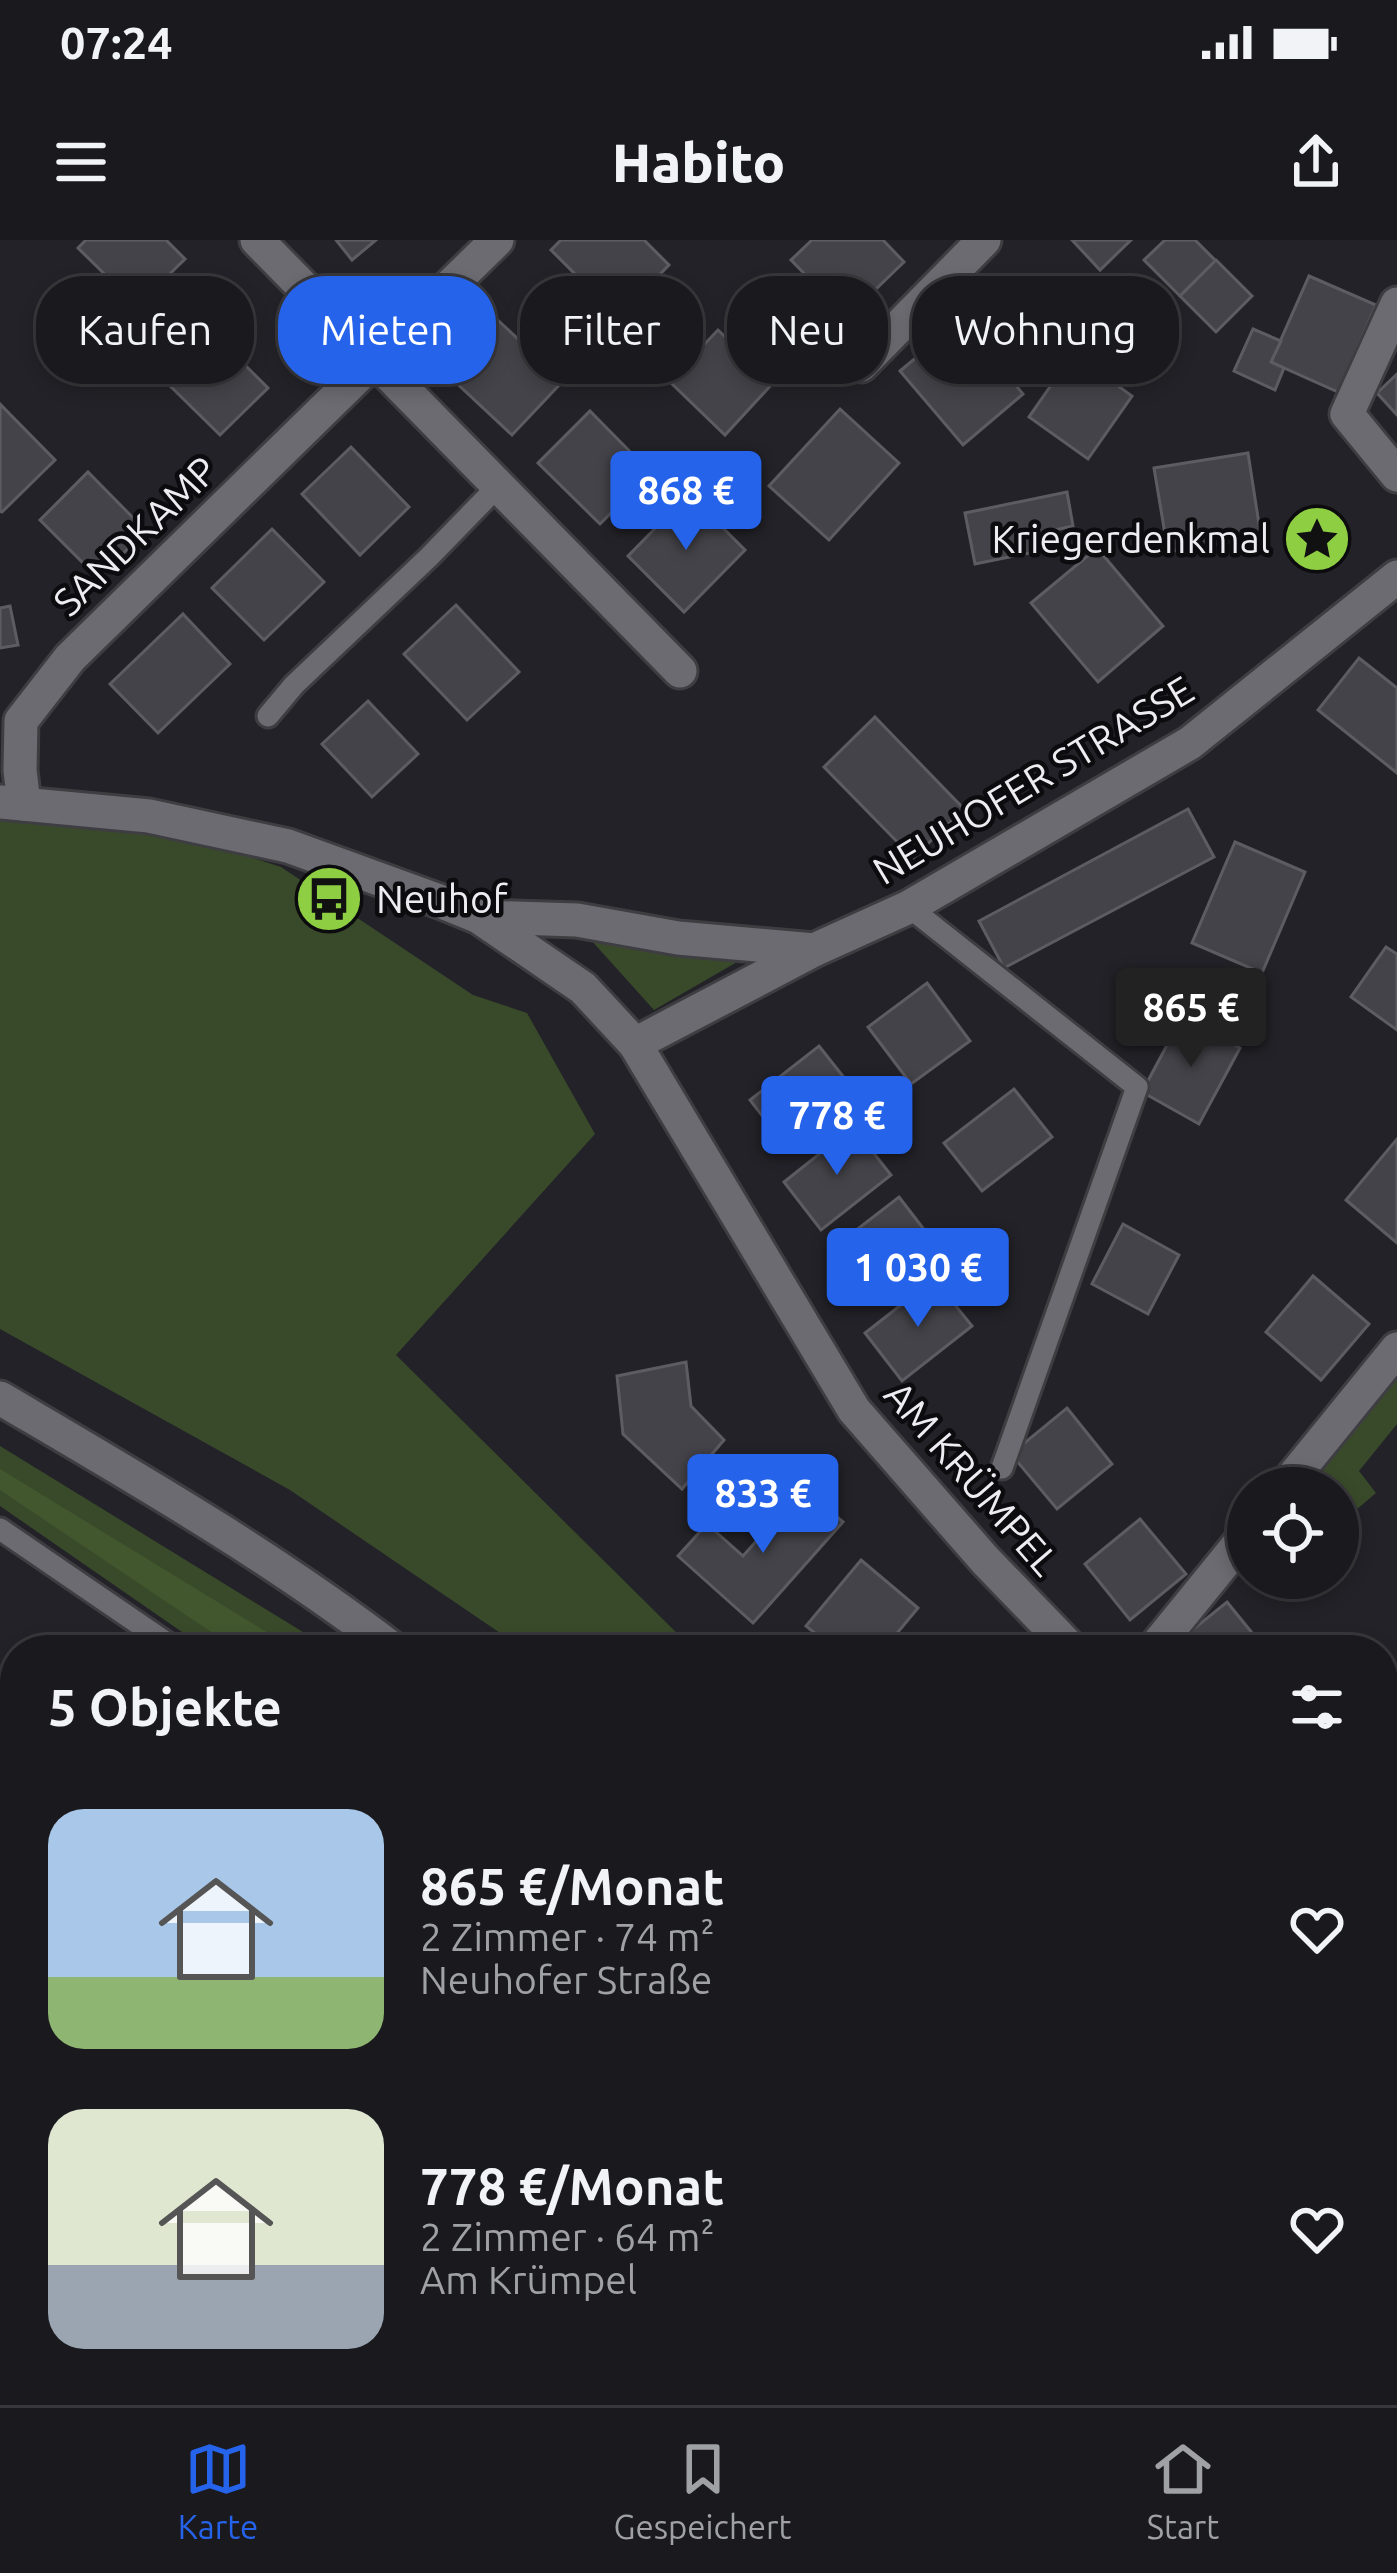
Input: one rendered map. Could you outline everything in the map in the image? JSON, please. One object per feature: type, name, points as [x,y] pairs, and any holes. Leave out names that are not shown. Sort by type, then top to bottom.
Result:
[{"type":"street","points":[[257,240],[292,276]]},
{"type":"street","name":"SANDKAMP","points":[[461,276],[497,240]]},
{"type":"street","points":[[888,338],[984,240]]},
{"type":"street","points":[[1397,304],[1347,414],[1397,475]]},
{"type":"street","name":"SANDKAMP","points":[[12,803],[20,770],[21,721],[70,658],[352,384]]},
{"type":"street","points":[[398,384],[680,670]]},
{"type":"street","name":"NEUHOFER STRASSE","points":[[12,803],[149,816],[288,846],[479,917],[583,988],[635,1044],[814,950],[909,907],[1190,743],[1397,577]]},
{"type":"street","name":"NEUHOFER STRASSE","points":[[479,917],[577,920],[678,938],[814,950]]},
{"type":"street","name":"AM KRÜMPEL","points":[[635,1044],[854,1410],[1058,1635]]},
{"type":"street","points":[[1301,1467],[1397,1349]]},
{"type":"street","points":[[0,1398],[154,1488],[374,1635]]},
{"type":"street","points":[[1165,1635],[1227,1559]]},
{"type":"lane","points":[[268,716],[498,486]]},
{"type":"lane","name":"AM KRÜMPEL","points":[[909,907],[1136,1088],[1002,1468]]},
{"type":"lane","points":[[0,1529],[155,1635]]},
{"type":"green space","points":[[0,810],[150,824],[281,867],[473,995],[527,1013],[595,1134],[396,1355],[679,1635],[503,1635],[290,1490],[0,1329]]},
{"type":"green space","points":[[591,940],[737,962],[654,1010]]},
{"type":"green space","points":[[1397,1378],[1397,1424],[1359,1471],[1359,1467],[1324,1467]]},
{"type":"green space","points":[[0,1446],[308,1635],[186,1635],[0,1506]]},
{"type":"green space","points":[[0,1469],[271,1635],[216,1635],[0,1490]]},
{"type":"green space","points":[[1359,1471],[1376,1493],[1359,1507]]},
{"type":"building","points":[[86,240],[166,240],[185,259],[168,276],[106,276],[78,248]]},
{"type":"building","points":[[336,240],[376,240],[352,260]]},
{"type":"building","points":[[561,240],[644,240],[669,265],[658,276],[577,276],[551,250]]},
{"type":"building","points":[[812,240],[883,240],[904,262],[888,277],[807,276],[791,260]]},
{"type":"building","points":[[1072,240],[1131,240],[1100,270]]},
{"type":"building","points":[[1165,240],[1195,240],[1216,261],[1180,296],[1179,276],[1160,276],[1144,260]]},
{"type":"building","points":[[1216,260],[1252,296],[1216,332],[1180,296]]},
{"type":"building","points":[[1309,276],[1376,305],[1338,392],[1271,362]]},
{"type":"building","points":[[496,318],[520,341],[520,384],[560,384],[512,435],[457,384],[496,384]]},
{"type":"building","points":[[1253,329],[1281,341],[1271,362],[1284,368],[1275,390],[1234,371]]},
{"type":"building","points":[[718,330],[727,339],[727,384],[772,384],[725,435],[672,384],[703,384],[703,346]]},
{"type":"building","points":[[912,361],[912,384],[1015,384],[1023,394],[963,445],[900,371]]},
{"type":"building","points":[[254,374],[268,388],[220,435],[168,384],[254,384]]},
{"type":"building","points":[[1397,374],[1397,415],[1377,393]]},
{"type":"building","points":[[1052,384],[1115,384],[1132,396],[1088,459],[1029,417]]},
{"type":"building","points":[[0,404],[55,460],[2,512],[0,511]]},
{"type":"building","points":[[840,409],[899,463],[829,540],[769,486]]},
{"type":"building","points":[[590,411],[651,473],[600,524],[538,463]]},
{"type":"building","points":[[351,447],[409,507],[360,555],[302,494]]},
{"type":"building","points":[[1248,453],[1261,537],[1168,552],[1154,468]]},
{"type":"building","points":[[88,472],[146,531],[98,578],[40,520]]},
{"type":"building","points":[[1067,492],[1073,526],[1036,534],[1039,551],[975,564],[965,513]]},
{"type":"building","points":[[689,494],[745,550],[684,612],[628,556]]},
{"type":"building","points":[[272,529],[324,582],[264,640],[212,588]]},
{"type":"building","points":[[1097,548],[1163,626],[1098,682],[1031,603]]},
{"type":"building","points":[[456,605],[519,672],[467,720],[404,654]]},
{"type":"building","points":[[10,606],[18,645],[0,648],[0,608]]},
{"type":"building","points":[[183,614],[230,664],[158,733],[110,684]]},
{"type":"building","points":[[1359,658],[1397,688],[1397,773],[1318,710]]},
{"type":"building","points":[[368,701],[418,754],[372,797],[322,744]]},
{"type":"building","points":[[875,717],[964,809],[913,858],[824,767]]},
{"type":"building","points":[[1188,809],[1214,857],[1004,968],[979,921]]},
{"type":"building","points":[[1235,842],[1305,872],[1262,973],[1192,943]]},
{"type":"building","points":[[1386,947],[1397,954],[1397,1030],[1351,997]]},
{"type":"building","points":[[927,983],[970,1041],[911,1084],[868,1027]]},
{"type":"building","points":[[1182,1017],[1240,1048],[1199,1124],[1142,1092]]},
{"type":"building","points":[[819,1046],[857,1094],[787,1148],[750,1100]]},
{"type":"building","points":[[1014,1089],[1052,1137],[982,1191],[944,1143]]},
{"type":"building","points":[[853,1127],[891,1175],[821,1230],[784,1182]]},
{"type":"building","points":[[1397,1139],[1397,1243],[1346,1200]]},
{"type":"building","points":[[899,1197],[936,1245],[867,1299],[829,1251]]},
{"type":"building","points":[[1123,1224],[1179,1255],[1148,1314],[1092,1284]]},
{"type":"building","points":[[1313,1276],[1369,1324],[1321,1380],[1266,1332]]},
{"type":"building","points":[[934,1279],[972,1326],[902,1381],[865,1333]]},
{"type":"building","points":[[686,1362],[691,1406],[724,1440],[682,1489],[623,1434],[617,1376]]},
{"type":"building","points":[[1067,1408],[1112,1464],[1057,1509],[1011,1454]]},
{"type":"building","points":[[804,1488],[843,1522],[753,1623],[678,1556],[707,1524],[743,1556]]},
{"type":"building","points":[[1140,1519],[1186,1574],[1130,1620],[1085,1564]]},
{"type":"building","points":[[861,1560],[918,1608],[896,1635],[817,1635],[806,1626]]},
{"type":"building","points":[[1227,1602],[1254,1635],[1186,1635]]},
{"type":"place","name":"Kriegerdenkmal","points":[[1317,539]]},
{"type":"place","name":"Neuhof","points":[[329,899]]}]
